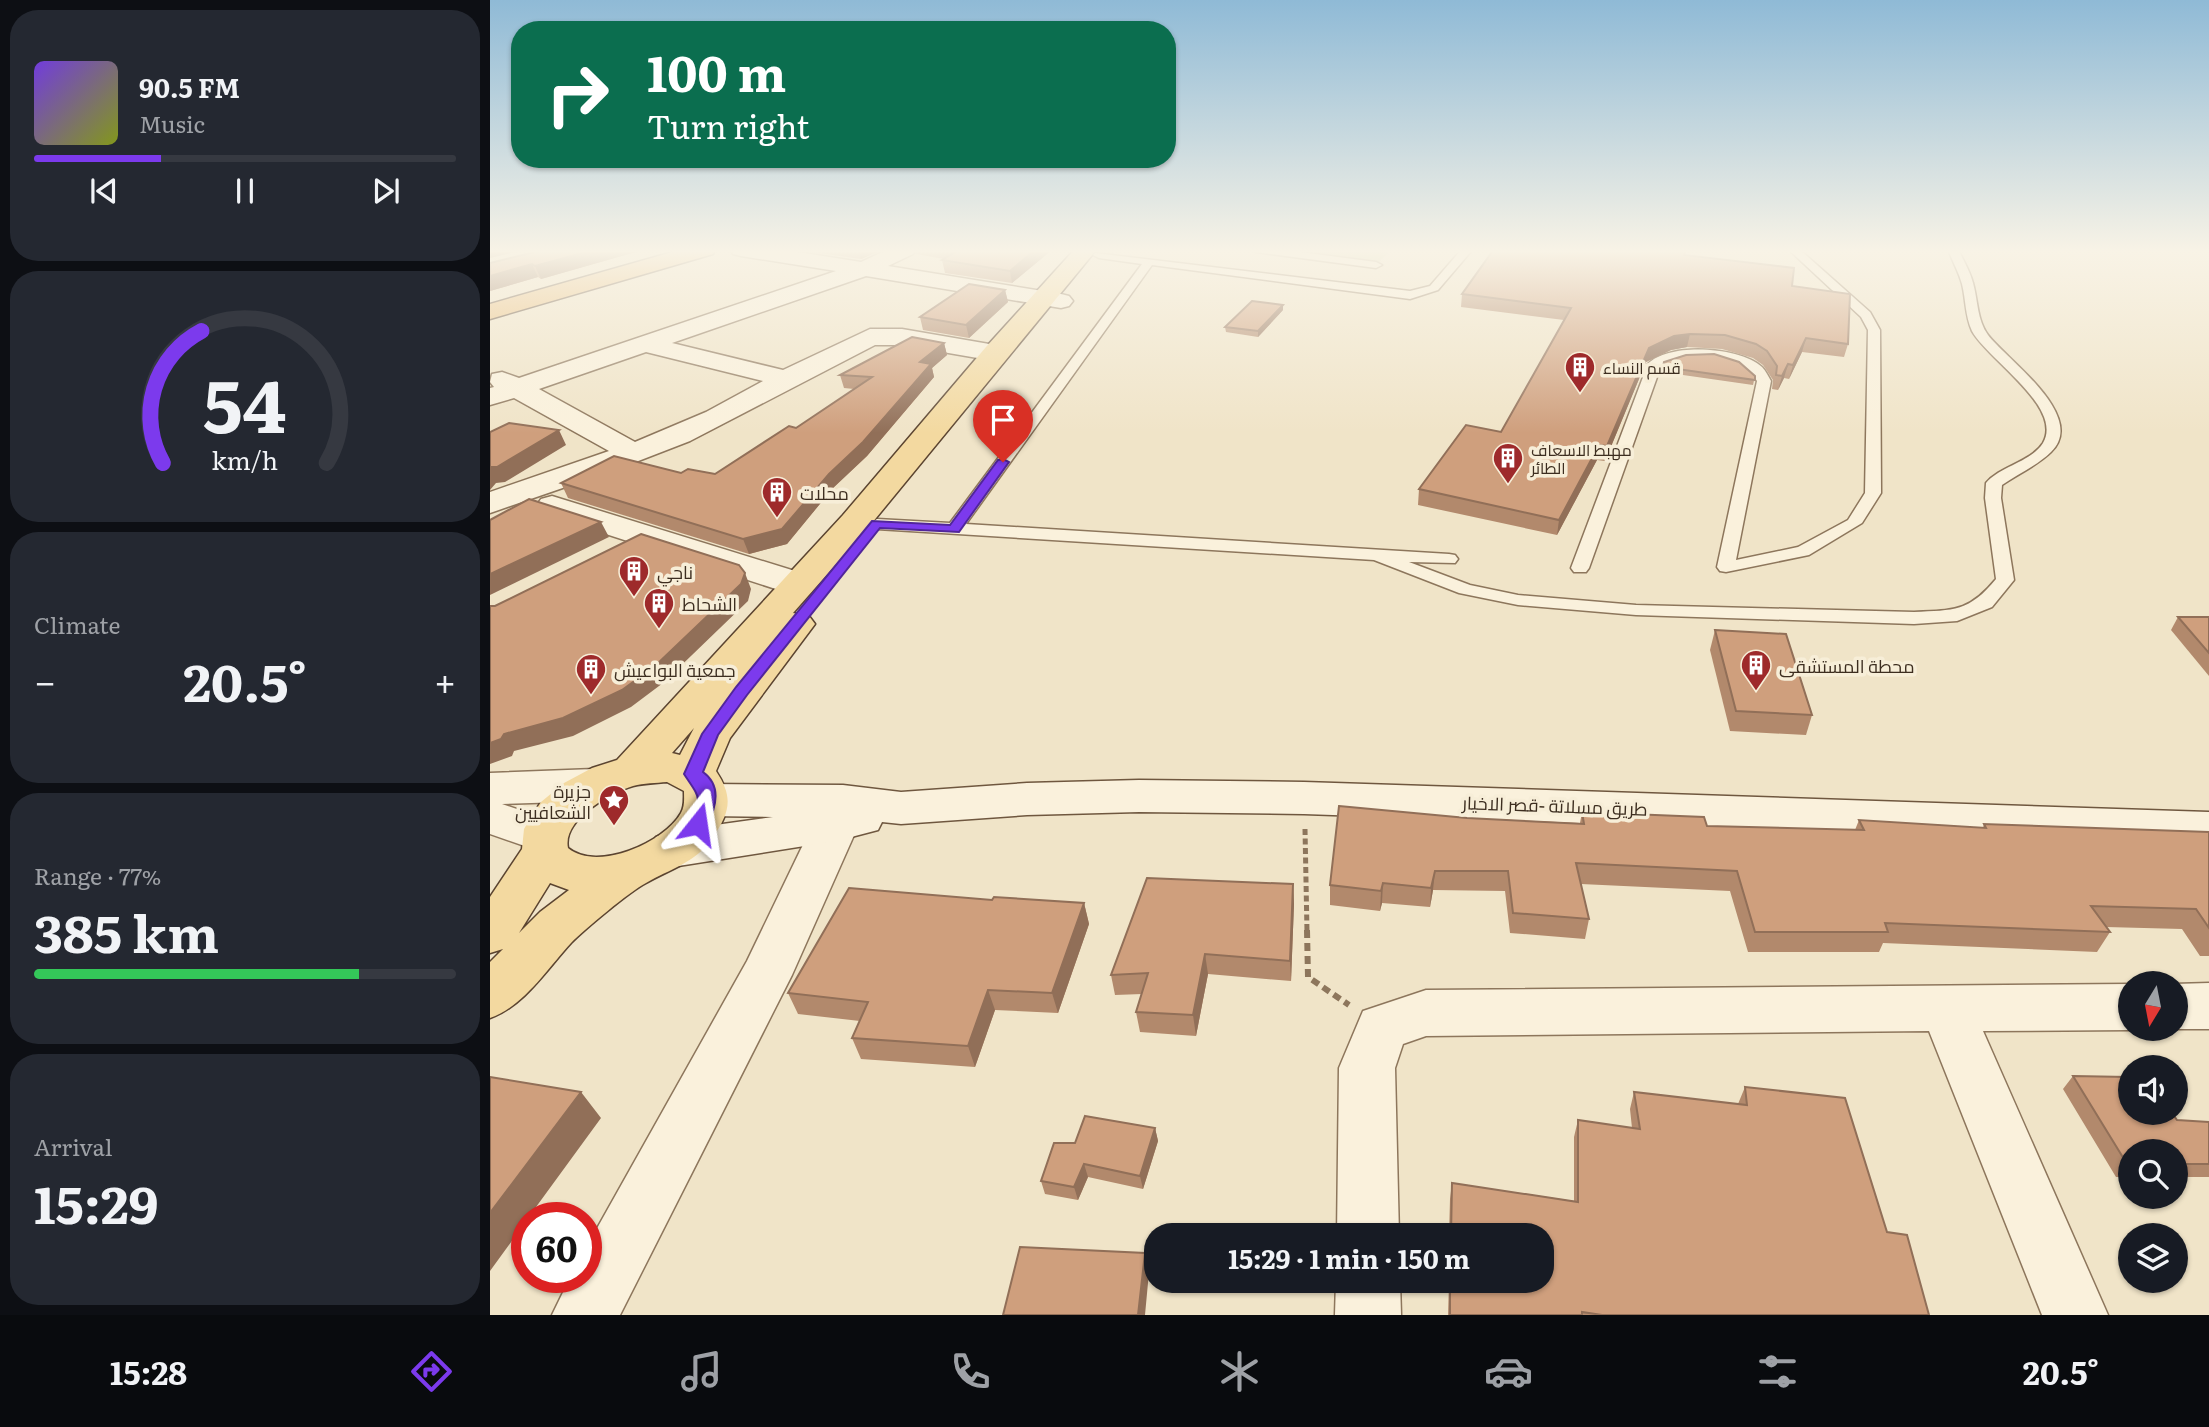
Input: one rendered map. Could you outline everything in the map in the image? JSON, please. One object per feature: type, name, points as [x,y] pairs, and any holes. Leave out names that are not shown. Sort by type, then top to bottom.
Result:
[{"type":"main road","points":[[490,996],[556,926],[698,824],[705,811],[700,787],[710,734],[995,353],[1042,310]]},
{"type":"main road","points":[[613,778],[798,584],[866,523],[1044,310]]},
{"type":"main road","points":[[490,933],[506,913],[545,843],[556,815],[578,796],[613,778],[667,767],[700,787]]},
{"type":"main road","points":[[545,843],[551,863],[565,872],[584,876],[607,875],[652,859]]},
{"type":"street","points":[[502,393],[742,310]]},
{"type":"street","points":[[499,495],[632,452],[709,422],[870,337],[902,337],[995,353]]},
{"type":"street","points":[[643,344],[786,379]]},
{"type":"street","points":[[490,373],[502,393],[632,452]]},
{"type":"street","points":[[499,495],[645,536],[798,584]]},
{"type":"street","points":[[609,554],[645,536]]},
{"type":"street","points":[[490,789],[613,778]]},
{"type":"street","points":[[700,787],[901,808]]},
{"type":"street","name":"طريق مسلاتة -قصر الاخيار","points":[[901,808],[1027,799],[1139,796],[1304,798],[2209,829]]},
{"type":"street","points":[[652,859],[836,824],[901,808]]},
{"type":"street","points":[[490,817],[545,843]]},
{"type":"street","points":[[585,1315],[766,975],[836,824]]},
{"type":"street","points":[[2188,1006],[2209,1006]]},
{"type":"street","points":[[1368,1223],[1367,1068],[1382,1028],[1426,1013],[2118,1007]]},
{"type":"street","points":[[1947,1009],[2075,1315]]},
{"type":"street","points":[[1368,1293],[1368,1315]]},
{"type":"lane","points":[[954,529],[1114,310]]},
{"type":"lane","points":[[1580,568],[1655,364],[1665,356],[1694,354],[1736,359],[1757,369],[1764,381],[1726,567],[1803,551],[1854,523],[1874,493],[1874,330],[1861,310]]},
{"type":"lane","points":[[1381,557],[1465,589],[1504,597],[1636,610],[1914,618],[1957,615],[1986,603],[2005,580],[1993,498],[1994,483],[2049,447],[2053,435],[2051,413],[2031,386],[1982,337],[1970,310]]},
{"type":"lane","points":[[866,523],[1381,557],[1449,559]]},
{"type":"path","points":[[1304,798],[1308,977],[1382,1028]]},
{"type":"building","points":[[930,310],[982,310],[966,325],[920,317]]},
{"type":"building","points":[[1242,310],[1278,310],[1258,331],[1225,327]]},
{"type":"building","points":[[1570,310],[1849,310],[1848,344],[1806,338],[1793,365],[1788,364],[1782,376],[1776,375],[1777,366],[1767,351],[1756,344],[1725,335],[1674,336],[1649,348],[1607,446],[1599,445],[1559,520],[1419,489],[1466,425],[1501,432]]},
{"type":"building","points":[[912,337],[944,343],[920,362],[931,364],[782,529],[743,539],[561,483],[614,456],[681,473],[688,469],[715,474],[789,426],[796,428],[872,377],[840,375]]},
{"type":"building","points":[[1714,354],[1739,362],[1755,376],[1755,380],[1663,367],[1664,362],[1686,355]]},
{"type":"building","points":[[509,423],[559,430],[497,467],[490,467],[490,432]]},
{"type":"building","points":[[529,499],[601,522],[490,574],[490,520]]},
{"type":"building","points":[[641,534],[739,565],[745,573],[741,584],[655,666],[622,690],[563,718],[504,734],[501,739],[490,743],[490,606],[495,606]]},
{"type":"building","points":[[2178,617],[2209,617],[2209,653]]},
{"type":"building","name":"محطة المستشقى","points":[[1715,630],[1786,634],[1812,715],[1736,711]]},
{"type":"building","points":[[1339,806],[1467,818],[1584,824],[1582,812],[1704,817],[1707,826],[1864,830],[1859,820],[1986,828],[1984,824],[2209,832],[2209,928],[2196,909],[2091,906],[2110,932],[1885,923],[1888,932],[1755,932],[1737,871],[1576,863],[1589,919],[1513,913],[1508,871],[1435,871],[1431,888],[1383,883],[1381,891],[1330,885]]},
{"type":"building","points":[[1147,878],[1293,884],[1290,961],[1205,954],[1193,1015],[1136,1012],[1148,973],[1111,975]]},
{"type":"building","points":[[849,888],[992,900],[994,897],[1084,903],[1052,993],[988,990],[968,1046],[852,1038],[868,1002],[788,993]]},
{"type":"building","points":[[2073,1076],[2118,1077],[2118,1125],[2188,1125],[2188,1121],[2209,1122],[2209,1164],[2188,1164],[2188,1139],[2118,1139],[2118,1149]]},
{"type":"building","points":[[490,1077],[581,1092],[490,1213]]},
{"type":"building","points":[[1745,1087],[1845,1098],[1887,1232],[1907,1235],[1929,1315],[1602,1315],[1582,1312],[1582,1315],[1450,1315],[1450,1293],[1554,1293],[1554,1223],[1451,1223],[1452,1183],[1578,1202],[1578,1120],[1640,1129],[1634,1092],[1747,1105]]},
{"type":"building","points":[[1085,1116],[1155,1128],[1140,1176],[1084,1164],[1074,1187],[1041,1181],[1054,1143],[1075,1143]]},
{"type":"building","points":[[1020,1247],[1144,1253],[1138,1315],[1003,1315]]},
{"type":"place","name":"قسم النساء","points":[[1580,394]]},
{"type":"place","name":"مهبط الاسعاف الطائر","points":[[1508,485]]},
{"type":"place","name":"محلات","points":[[777,519]]},
{"type":"place","name":"ناجي","points":[[634,598]]},
{"type":"place","name":"الشحاط","points":[[659,630]]},
{"type":"place","name":"محطة المستشقى","points":[[1756,692]]},
{"type":"place","name":"جمعية البواعيش","points":[[591,696]]},
{"type":"place","name":"جزيرة الشعافيين","points":[[614,827]]},
{"type":"route","points":[[698,824],[708,800],[702,781],[693,774],[710,734],[741,691],[877,524],[954,529],[1003,462]]}]
